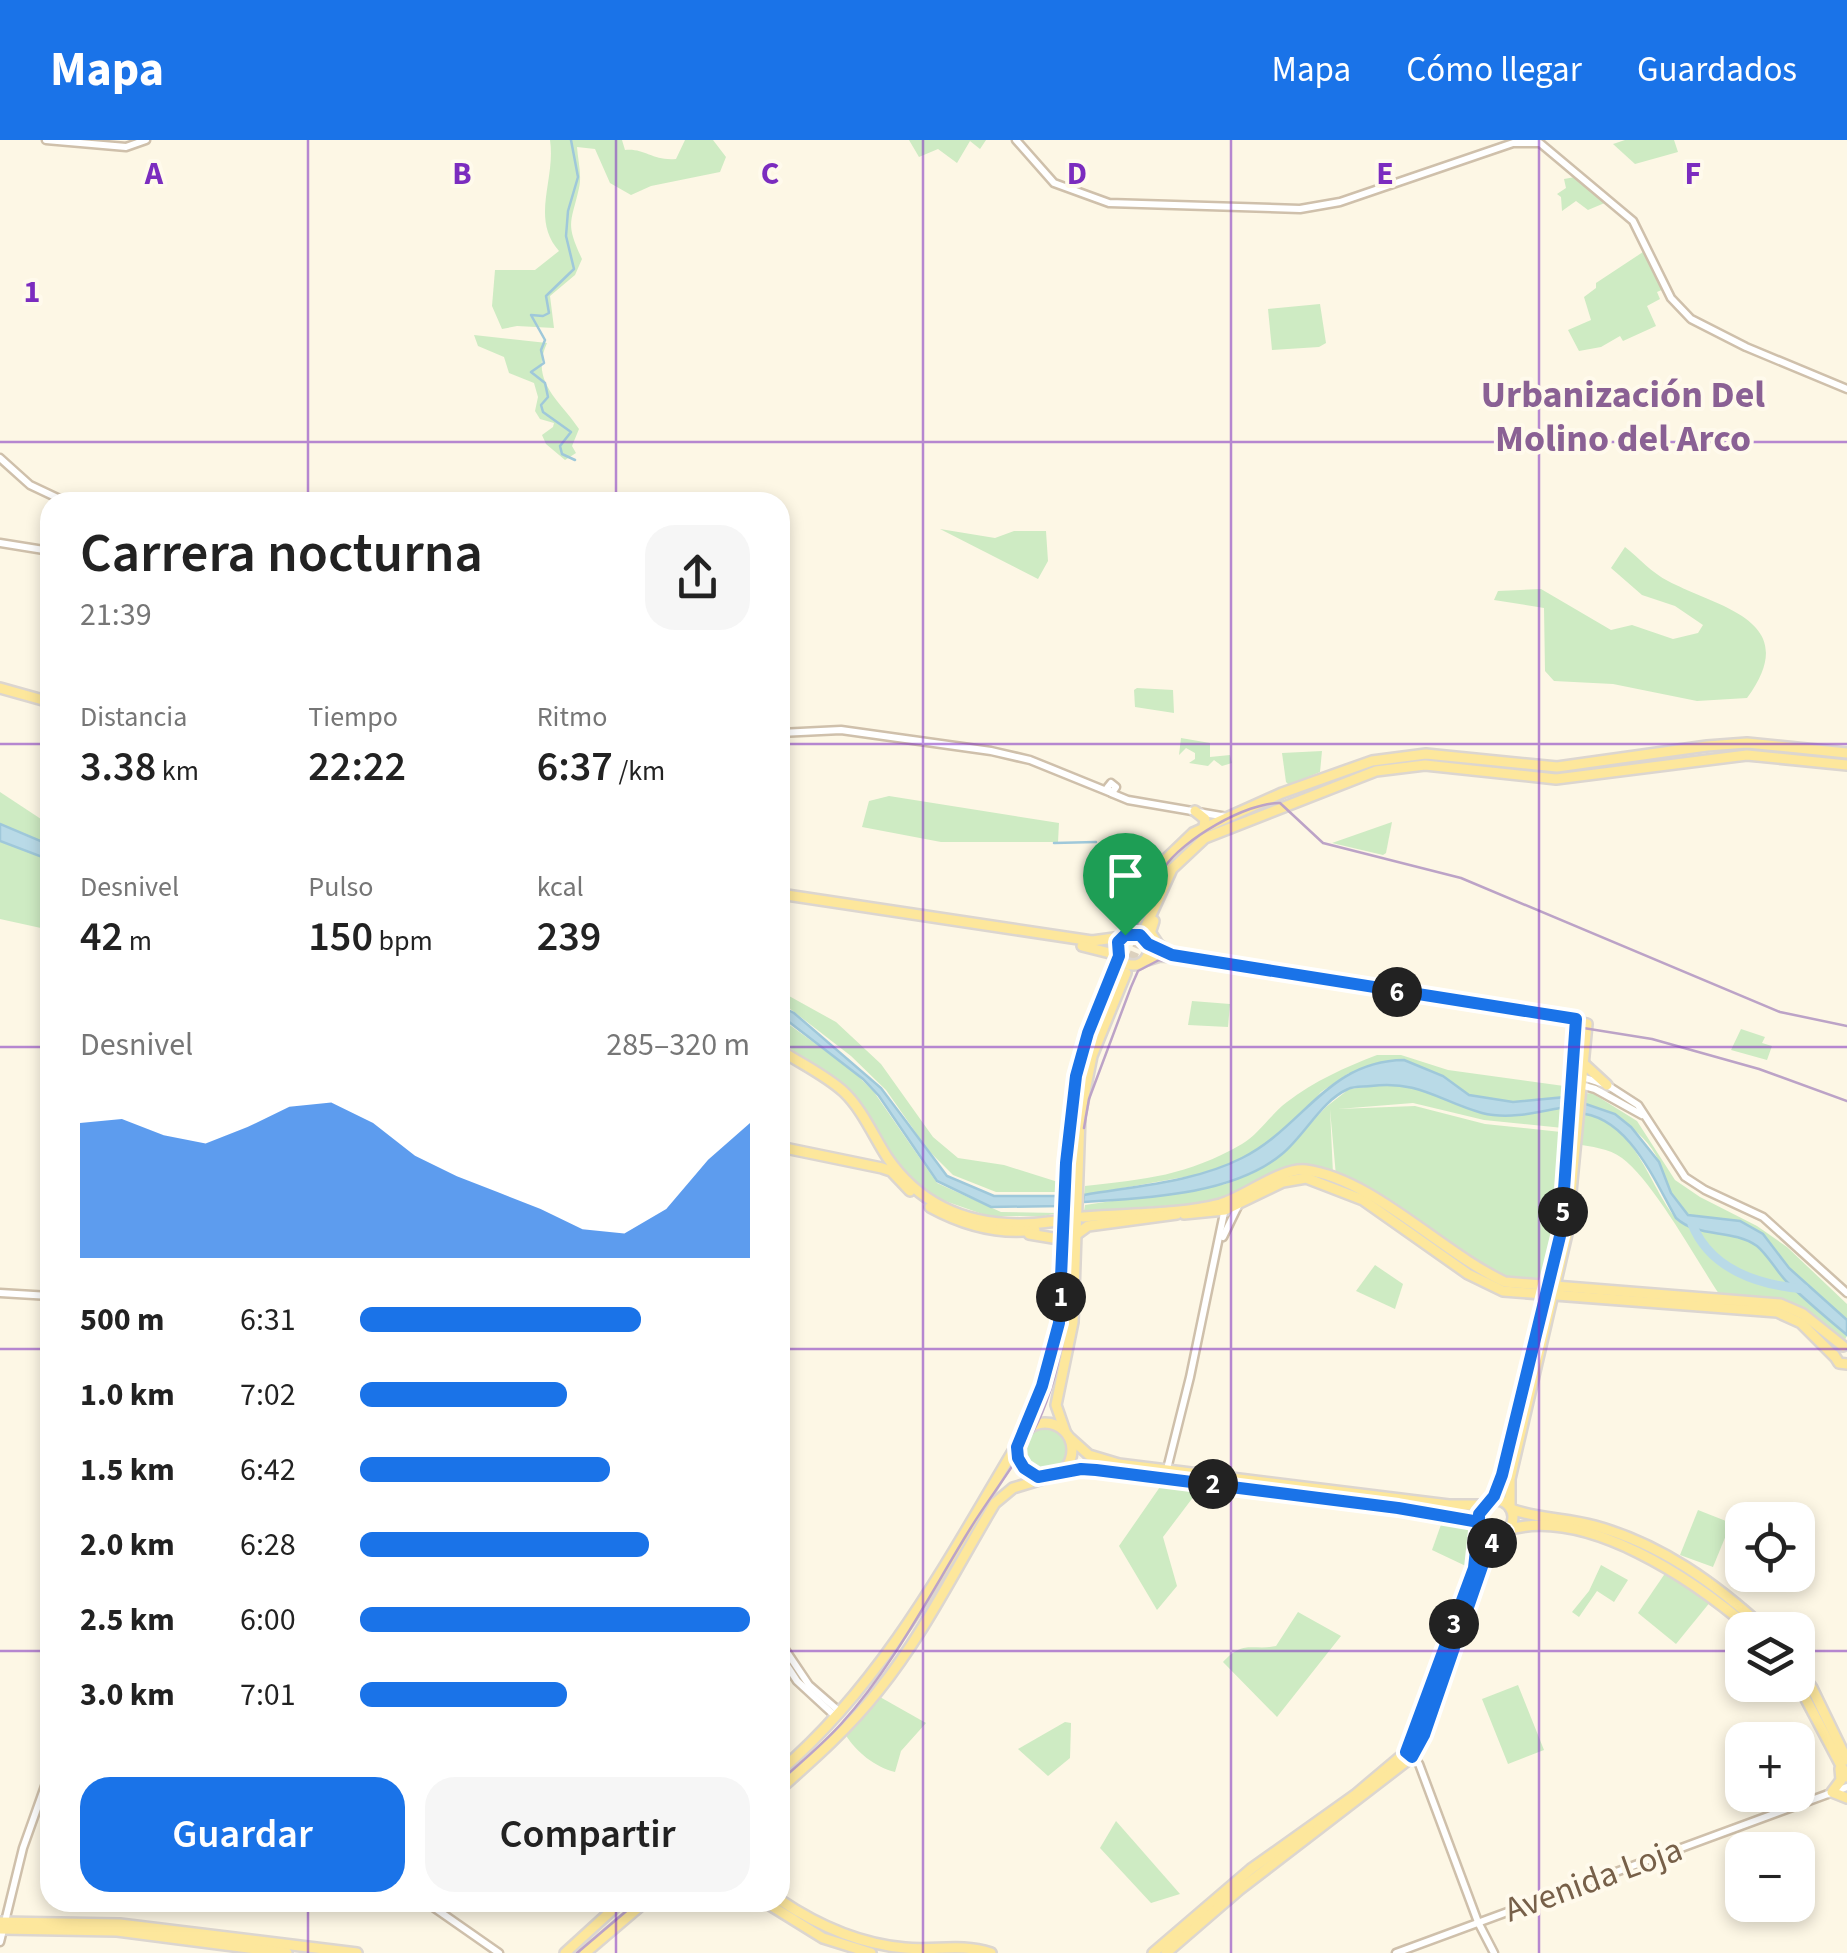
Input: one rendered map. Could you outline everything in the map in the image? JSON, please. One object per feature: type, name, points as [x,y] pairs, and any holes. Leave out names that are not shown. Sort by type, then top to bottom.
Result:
[{"type":"main road","points":[[0,686],[40,697]]},
{"type":"main road","points":[[1089,1078],[1123,989],[1148,953],[1146,927],[1167,868],[1189,844],[1298,789],[1356,766],[1401,755],[1450,755],[1557,767],[1747,743],[1847,753]]},
{"type":"main road","points":[[1146,927],[1161,888],[1181,858],[1205,838],[1357,777],[1404,766],[1442,766],[1556,779],[1728,756],[1775,756],[1847,765]]},
{"type":"main road","points":[[1109,982],[1108,962],[1112,953],[1137,919],[1167,858],[1184,840],[1204,827],[1298,789]]},
{"type":"main road","points":[[1273,802],[1282,793]]},
{"type":"main road","points":[[1195,811],[1205,819],[1204,827]]},
{"type":"main road","points":[[790,898],[1084,943],[1112,953],[1128,964],[1152,956],[1172,955],[1581,1021]]},
{"type":"main road","points":[[1146,927],[1172,955]]},
{"type":"main road","points":[[1084,943],[1140,935],[1172,955]]},
{"type":"main road","points":[[1058,1474],[1071,1458],[1067,1434],[1058,1416],[1056,1393],[1073,1326],[1080,1215],[1071,1188],[1076,1076],[1109,982],[1112,953]]},
{"type":"main road","points":[[790,1762],[839,1715],[888,1656],[1021,1437],[1042,1386],[1059,1323],[1065,1210],[1092,1056],[1124,972],[1076,1076]]},
{"type":"main road","points":[[1576,1084],[1582,1062],[1581,1021]]},
{"type":"main road","points":[[1166,1953],[1409,1755],[1424,1735],[1487,1552],[1513,1520],[1508,1490],[1561,1232],[1581,1021]]},
{"type":"main road","points":[[790,1057],[846,1093],[887,1156],[929,1200],[993,1233],[1055,1236],[1064,1240]]},
{"type":"main road","points":[[1582,1062],[1607,1085]]},
{"type":"main road","points":[[872,1165],[879,1144]]},
{"type":"main road","points":[[790,1149],[891,1171],[925,1204],[978,1224],[1012,1232],[1057,1224]]},
{"type":"main road","points":[[872,1165],[887,1156]]},
{"type":"main road","points":[[1080,1215],[1226,1206],[1297,1170],[1360,1190],[1473,1267],[1505,1282],[1551,1292],[1777,1312],[1802,1323],[1842,1362]]},
{"type":"main road","points":[[1077,1234],[1088,1226],[1239,1204],[1283,1182],[1306,1178],[1363,1200],[1468,1274],[1503,1290],[1780,1304],[1803,1314],[1846,1345]]},
{"type":"main road","points":[[978,1224],[1035,1222],[1056,1218],[1065,1210]]},
{"type":"main road","points":[[1080,1215],[1178,1214]]},
{"type":"main road","points":[[1153,1953],[1251,1869],[1409,1755],[1474,1568],[1479,1514],[1502,1475],[1551,1292]]},
{"type":"main road","points":[[1842,1362],[1836,1349],[1846,1345]]},
{"type":"main road","points":[[1046,1478],[1024,1468],[1018,1458],[1021,1437],[1041,1423],[1054,1424],[1081,1450],[1098,1459],[1166,1474],[1480,1523],[1490,1534],[1532,1527],[1571,1530],[1629,1549],[1694,1583],[1730,1612]]},
{"type":"main road","points":[[790,1779],[841,1734],[878,1691],[901,1660],[995,1503],[1014,1488],[1081,1469],[1166,1474],[1449,1505],[1502,1501],[1510,1508],[1596,1526],[1636,1540],[1696,1573],[1744,1612]]},
{"type":"main road","points":[[1815,1695],[1847,1778]]},
{"type":"main road","points":[[1808,1702],[1843,1762],[1840,1780],[1832,1792],[1847,1798]]},
{"type":"main road","points":[[790,1906],[821,1926],[881,1943],[916,1949],[956,1946],[991,1953]]},
{"type":"main road","points":[[565,1953],[610,1912]]},
{"type":"main road","points":[[585,1953],[633,1912]]},
{"type":"main road","points":[[781,1912],[823,1938],[872,1953]]},
{"type":"main road","points":[[2,1925],[120,1924],[356,1953]]},
{"type":"main road","points":[[2,1925],[117,1931],[286,1953]]},
{"type":"street","points":[[46,140],[126,147],[146,140]]},
{"type":"street","points":[[1016,140],[1054,184],[1108,203],[1300,209],[1340,202],[1513,143],[1540,143],[1633,220],[1671,298],[1691,319],[1746,347],[1847,389]]},
{"type":"street","points":[[0,458],[30,485],[45,492]]},
{"type":"street","points":[[0,543],[40,549]]},
{"type":"street","points":[[790,732],[840,730],[990,751],[1030,760],[1093,786],[1111,789],[1128,800],[1227,817]]},
{"type":"street","points":[[1576,1084],[1607,1085],[1638,1104],[1685,1177],[1763,1217],[1847,1293]]},
{"type":"street","points":[[1576,1084],[1595,1089],[1643,1116]]},
{"type":"street","points":[[1220,1242],[1239,1204]]},
{"type":"street","points":[[1166,1474],[1226,1206]]},
{"type":"street","points":[[0,1293],[40,1295]]},
{"type":"street","points":[[790,1657],[809,1685],[839,1715]]},
{"type":"street","points":[[790,1669],[806,1691],[839,1715]]},
{"type":"street","points":[[1409,1755],[1419,1764],[1478,1922],[1494,1953]]},
{"type":"street","name":"Avenida Loja","points":[[1396,1953],[1847,1787]]},
{"type":"street","points":[[0,1942],[22,1848],[40,1799]]},
{"type":"street","points":[[440,1912],[499,1953]]},
{"type":"green space","points":[[550,140],[622,140],[625,150],[676,159],[685,140],[713,140],[726,157],[720,172],[651,186],[631,195],[610,183],[595,149],[577,147],[580,183],[571,223],[582,259],[575,275],[550,296],[554,328],[502,329],[492,306],[495,270],[535,270],[559,251],[546,225]]},
{"type":"green space","points":[[909,140],[986,140],[980,149],[970,141],[957,163],[938,149],[919,157]]},
{"type":"green space","points":[[1625,140],[1674,140],[1678,152],[1635,164],[1613,144]]},
{"type":"green space","points":[[1575,177],[1607,202],[1588,210],[1576,201],[1562,211],[1557,194],[1566,188],[1564,179]]},
{"type":"green space","points":[[1643,252],[1664,289],[1657,292],[1660,299],[1647,306],[1656,326],[1623,341],[1620,336],[1601,347],[1579,351],[1568,330],[1591,320],[1584,297],[1596,288],[1596,283]]},
{"type":"green space","points":[[1320,304],[1326,343],[1319,347],[1272,350],[1268,309]]},
{"type":"green space","points":[[474,335],[547,343],[542,357],[544,380],[579,429],[572,446],[576,453],[565,460],[546,444],[542,435],[554,423],[540,419],[535,411],[538,397],[534,383],[509,373],[504,357],[478,346]]},
{"type":"green space","points":[[940,529],[995,538],[1014,531],[1046,531],[1048,561],[1038,579]]},
{"type":"green space","points":[[1625,547],[1662,578],[1730,609],[1748,620],[1760,634],[1766,651],[1762,672],[1747,698],[1697,701],[1613,684],[1554,681],[1545,671],[1544,608],[1494,600],[1498,591],[1541,589],[1611,630],[1632,625],[1673,639],[1698,633],[1703,625],[1675,606],[1642,595],[1611,568]]},
{"type":"green space","points":[[1137,688],[1173,690],[1174,713],[1135,707]]},
{"type":"green space","points":[[1181,738],[1210,743],[1210,757],[1230,755],[1232,763],[1189,763],[1195,759],[1195,753],[1186,748],[1179,755]]},
{"type":"green space","points":[[1322,751],[1320,772],[1289,785],[1286,782],[1282,753]]},
{"type":"green space","points":[[0,792],[40,818],[40,841],[0,824]]},
{"type":"green space","points":[[889,796],[1059,823],[1058,842],[941,842],[862,827],[869,801]]},
{"type":"green space","points":[[1392,822],[1383,855],[1332,843]]},
{"type":"green space","points":[[0,841],[40,856],[40,928],[0,919]]},
{"type":"green space","points":[[790,997],[836,1022],[881,1064],[933,1137],[958,1158],[1004,1165],[1058,1182],[1058,1192],[996,1192],[953,1175],[928,1150],[886,1090],[851,1056],[790,1009]]},
{"type":"green space","points":[[1192,1001],[1230,1004],[1228,1027],[1188,1025]]},
{"type":"green space","points":[[790,1025],[853,1071],[874,1092],[937,1183],[1001,1212],[1058,1213],[988,1216],[925,1194],[890,1154],[851,1092],[790,1048]]},
{"type":"green space","points":[[1741,1029],[1765,1037],[1762,1043],[1772,1046],[1767,1060],[1731,1050]]},
{"type":"green space","points":[[1377,1055],[1401,1055],[1448,1070],[1564,1086],[1565,1097],[1513,1102],[1469,1095],[1443,1076],[1349,1073],[1321,1092],[1297,1120],[1241,1161],[1212,1172],[1084,1195],[1085,1186],[1166,1174],[1222,1155],[1248,1140],[1308,1087]]},
{"type":"green space","points":[[1392,1084],[1421,1088],[1483,1113],[1518,1115],[1566,1107],[1563,1128],[1484,1120],[1413,1103],[1338,1109],[1415,1106],[1485,1124],[1561,1132],[1558,1206],[1544,1285],[1505,1279],[1336,1176],[1330,1109],[1333,1174],[1299,1164],[1210,1203],[1084,1211],[1085,1205],[1226,1184],[1281,1155],[1326,1107],[1349,1089]]},
{"type":"green space","points":[[1592,1093],[1637,1121],[1675,1180],[1787,1247],[1847,1304],[1847,1319],[1726,1219],[1688,1215],[1668,1187],[1656,1155],[1639,1134],[1617,1118],[1579,1101],[1581,1094]]},
{"type":"green space","points":[[1577,1113],[1612,1125],[1625,1137],[1664,1202],[1683,1224],[1704,1232],[1739,1237],[1759,1248],[1789,1284],[1847,1335],[1844,1343],[1795,1305],[1719,1294],[1634,1169],[1611,1152],[1576,1144]]},
{"type":"green space","points":[[1375,1265],[1403,1284],[1395,1309],[1356,1291]]},
{"type":"green space","points":[[1045,1429],[1060,1435],[1066,1450],[1060,1465],[1045,1471],[1030,1465],[1024,1450],[1030,1435]]},
{"type":"green space","points":[[1162,1484],[1196,1488],[1163,1537],[1177,1586],[1157,1610],[1119,1546]]},
{"type":"green space","points":[[1698,1510],[1725,1521],[1725,1538],[1713,1567],[1680,1555]]},
{"type":"green space","points":[[1443,1519],[1471,1534],[1470,1568],[1432,1550]]},
{"type":"green space","points":[[1601,1565],[1628,1580],[1614,1602],[1597,1591],[1579,1617],[1572,1612],[1589,1591]]},
{"type":"green space","points":[[1666,1572],[1711,1601],[1676,1644],[1638,1613]]},
{"type":"green space","points":[[1298,1612],[1341,1636],[1277,1717],[1223,1662],[1243,1648],[1276,1646]]},
{"type":"green space","points":[[1518,1685],[1544,1750],[1508,1764],[1482,1699]]},
{"type":"green space","points":[[880,1697],[926,1723],[901,1751],[895,1772],[867,1758],[845,1734]]},
{"type":"green space","points":[[1065,1722],[1071,1723],[1070,1758],[1048,1776],[1018,1749]]},
{"type":"green space","points":[[1116,1821],[1180,1894],[1151,1903],[1100,1848]]},
{"type":"water","points":[[0,824],[40,841],[40,856],[0,841]]},
{"type":"water","points":[[790,1011],[881,1088],[947,1176],[994,1196],[1060,1196],[1060,1206],[991,1207],[937,1181],[863,1079],[790,1023]]},
{"type":"water","points":[[1404,1060],[1443,1076],[1469,1095],[1513,1102],[1566,1097],[1565,1107],[1492,1115],[1403,1086],[1353,1087],[1338,1094],[1282,1154],[1239,1178],[1187,1192],[1083,1202],[1084,1195],[1165,1182],[1224,1166],[1264,1145],[1335,1083],[1355,1071]]},
{"type":"water","points":[[1577,1101],[1615,1114],[1631,1127],[1659,1162],[1671,1193],[1688,1215],[1740,1221],[1763,1234],[1789,1268],[1847,1320],[1847,1335],[1787,1282],[1757,1246],[1737,1237],[1695,1229],[1676,1218],[1625,1137],[1595,1117],[1577,1113]]},
{"type":"waterway","points":[[571,140],[578,177],[568,211],[566,236],[574,269],[546,296],[549,313],[531,315],[545,340],[541,350],[544,363],[531,372],[545,383],[548,397],[541,405],[543,412],[571,432],[560,446],[562,454],[575,460]]},
{"type":"waterway","points":[[1054,843],[1096,842]]},
{"type":"waterway","points":[[1692,1224],[1711,1253],[1738,1272],[1753,1279],[1804,1289]]},
{"type":"tunnel","points":[[1126,973],[1146,926]]},
{"type":"tunnel","points":[[1057,1226],[1083,1223]]},
{"type":"tram line","points":[[790,1772],[834,1732],[877,1679],[1018,1458],[1042,1413],[1054,1377],[1067,1303],[1071,1114],[1081,1058],[1111,978],[1162,872],[1173,857],[1200,835],[1250,809],[1280,803],[1323,843],[1461,878],[1780,1012],[1847,1026]]},
{"type":"tram line","points":[[1084,1128],[1089,1099],[1138,971],[1159,960],[1652,1039],[1759,1069],[1847,1101]]},
{"type":"tram line","points":[[577,1953],[625,1912]]},
{"type":"district","name":"Urbanización Del Molino del Arco","points":[[1623,416]]},
{"type":"route","points":[[1125,935],[1140,935],[1148,944],[1172,955],[1576,1019],[1561,1232],[1502,1475],[1478,1520],[1486,1532],[1505,1532],[1487,1552],[1424,1735],[1412,1757],[1406,1752],[1474,1568],[1479,1547],[1479,1522],[1452,1516],[1298,1494],[1096,1470],[1038,1477],[1030,1474],[1018,1458],[1017,1447],[1042,1386],[1060,1317],[1066,1163],[1076,1076],[1088,1033],[1119,956],[1118,942],[1125,935]]}]
